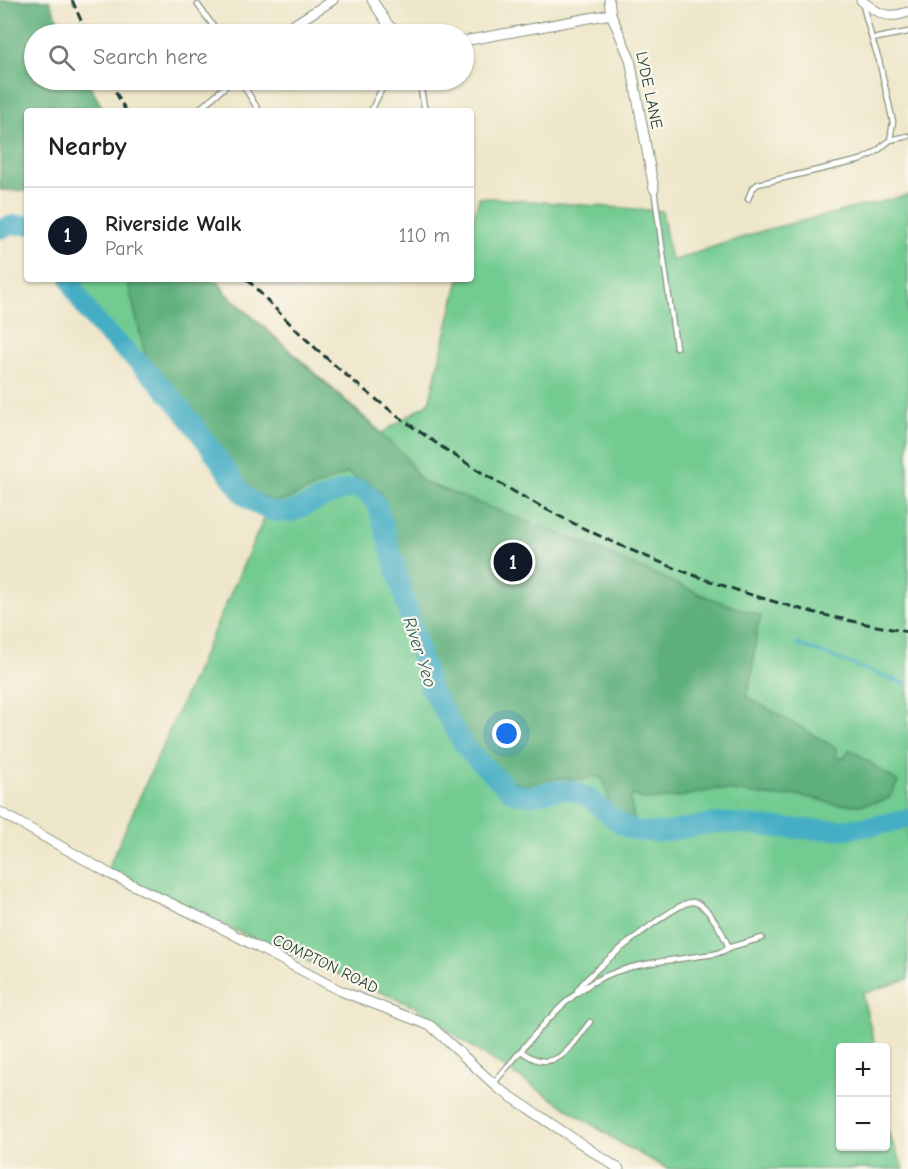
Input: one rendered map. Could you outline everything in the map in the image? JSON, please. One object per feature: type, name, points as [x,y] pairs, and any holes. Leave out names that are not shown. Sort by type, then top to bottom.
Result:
[{"type":"street","points":[[295,24],[333,0]]},
{"type":"street","points":[[372,0],[388,24]]},
{"type":"street","name":"LYDE LANE","points":[[609,0],[611,14],[630,58],[654,189]]},
{"type":"street","points":[[861,0],[879,14],[908,12]]},
{"type":"street","points":[[474,39],[611,14]]},
{"type":"street","name":"COMPTON ROAD","points":[[0,812],[112,875],[206,920],[341,991],[431,1026],[493,1084],[619,1169]]},
{"type":"lane","points":[[861,0],[879,60],[893,122],[890,140]]},
{"type":"lane","points":[[198,5],[212,24]]},
{"type":"lane","points":[[872,39],[908,32]]},
{"type":"lane","points":[[200,108],[221,90]]},
{"type":"lane","points":[[246,90],[257,108]]},
{"type":"lane","points":[[373,108],[382,90]]},
{"type":"lane","points":[[421,90],[424,108]]},
{"type":"lane","points":[[748,199],[752,189],[758,184],[861,160],[876,152],[890,140],[908,136]]},
{"type":"lane","points":[[654,189],[676,347]]},
{"type":"lane","points":[[575,995],[580,985],[605,961],[666,915],[689,902],[695,902],[701,906],[722,932],[729,948]]},
{"type":"lane","points":[[493,1084],[520,1051],[582,989],[630,968],[675,958],[717,954],[762,938]]},
{"type":"lane","points":[[520,1051],[531,1060],[550,1062],[566,1053],[590,1022]]},
{"type":"green space","points":[[1,0],[49,0],[60,24],[24,24],[24,90],[92,90],[102,108],[24,108],[24,191],[0,190]]},
{"type":"green space","points":[[908,195],[908,979],[862,994],[873,1043],[836,1043],[836,1151],[890,1151],[890,1137],[904,1169],[668,1169],[627,1147],[469,1045],[418,1008],[105,875],[262,523],[274,504],[259,496],[231,469],[170,383],[100,316],[78,282],[218,282],[226,293],[382,433],[429,403],[458,282],[474,282],[474,218],[479,197],[662,211],[671,261],[765,230]]},
{"type":"green space","points":[[128,282],[218,282],[225,293],[404,455],[421,481],[583,543],[707,597],[761,616],[757,629],[752,674],[746,696],[836,748],[836,756],[839,758],[844,758],[850,749],[898,782],[889,798],[861,805],[832,804],[796,795],[776,797],[717,789],[679,797],[645,800],[633,795],[630,799],[635,823],[614,812],[610,806],[605,784],[600,777],[584,780],[559,778],[522,785],[506,778],[502,771],[479,751],[435,686],[418,615],[398,550],[387,524],[389,510],[380,491],[367,481],[347,473],[286,500],[275,502],[254,492],[217,447],[178,391],[146,358]]},
{"type":"waterway","name":"River Yeo","points":[[0,229],[13,225],[24,225]]},
{"type":"waterway","name":"River Yeo","points":[[71,282],[78,296],[97,323],[168,393],[243,494],[254,503],[265,509],[284,513],[349,489],[355,488],[367,493],[378,507],[430,688],[467,750],[510,791],[526,795],[572,791],[590,799],[629,828],[649,832],[723,823],[822,830],[873,826],[908,818]]},
{"type":"waterway","points":[[797,644],[908,685]]},
{"type":"railway","points":[[72,0],[83,24]]},
{"type":"railway","points":[[114,90],[124,108]]},
{"type":"railway","points":[[250,282],[319,352],[395,414],[501,484],[558,515],[675,568],[736,590],[824,615],[908,632]]},
{"type":"place","name":"Riverside Walk","points":[[513,562]]}]
